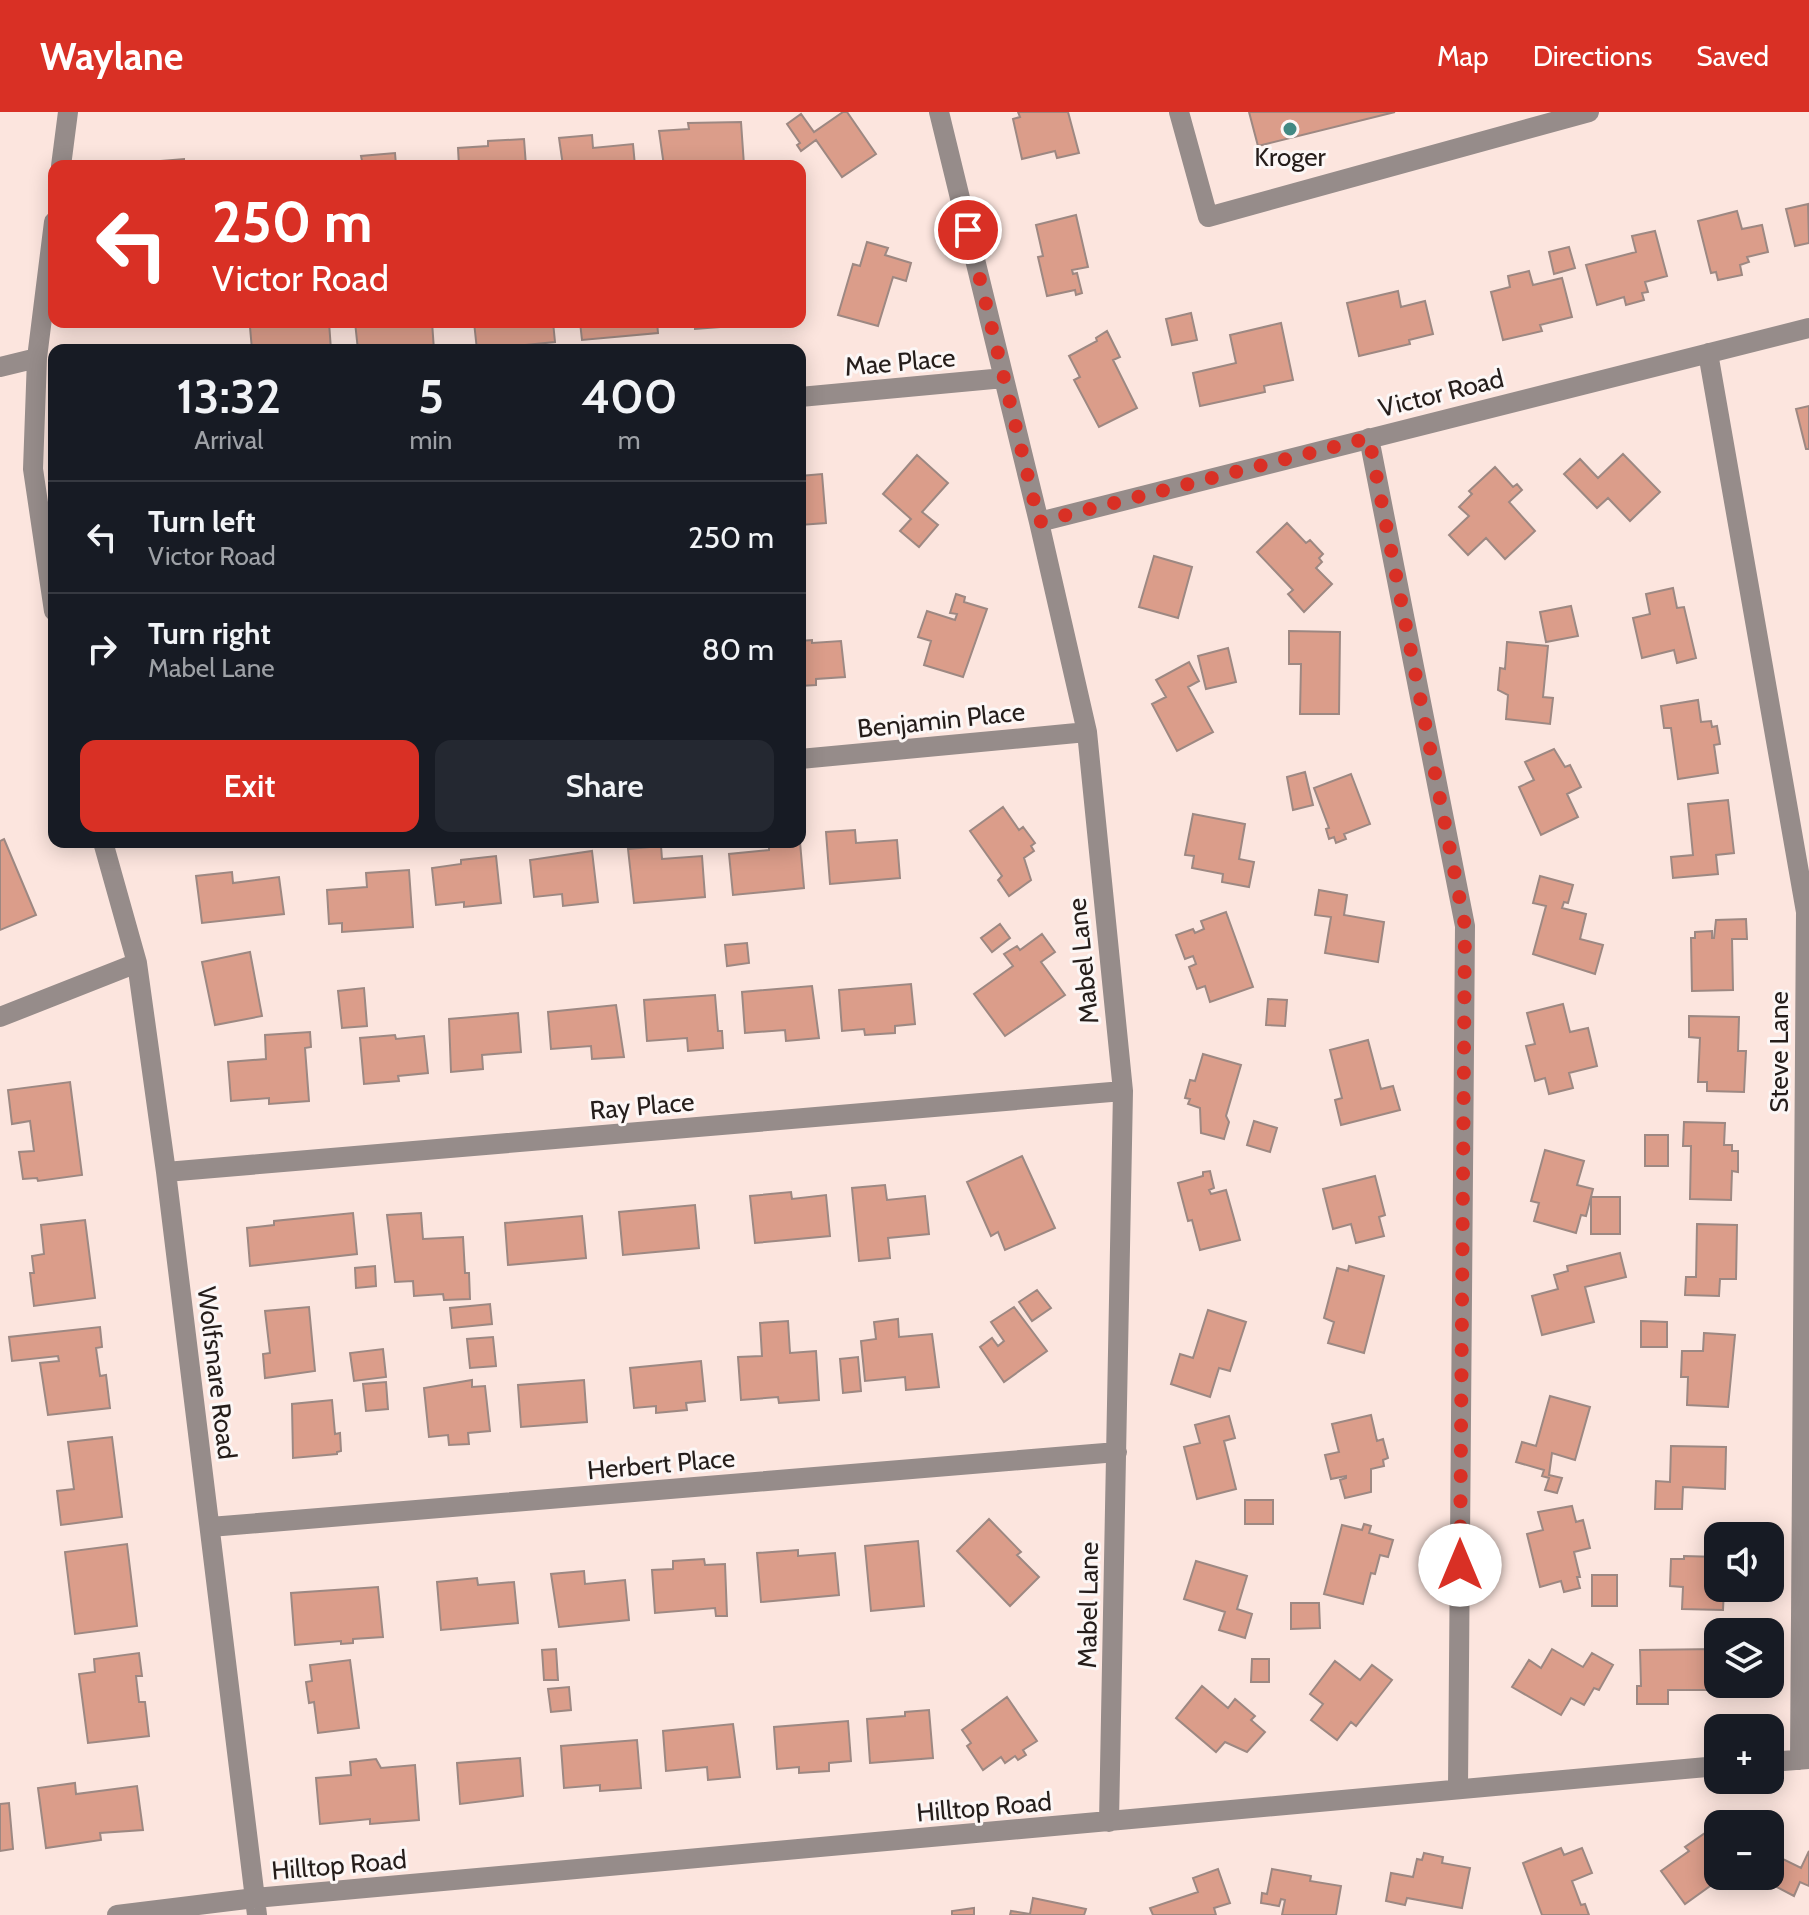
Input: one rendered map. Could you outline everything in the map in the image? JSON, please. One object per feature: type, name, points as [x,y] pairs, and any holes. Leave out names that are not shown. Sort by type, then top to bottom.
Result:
[{"type":"street","points":[[62,160],[68,112]]},
{"type":"street","name":"Mabel Lane","points":[[939,112],[1087,732],[1123,1091],[1109,1822]]},
{"type":"street","points":[[1179,112],[1208,217],[1555,117],[1589,112]]},
{"type":"street","points":[[48,270],[37,358],[48,525]]},
{"type":"street","name":"Victor Road","points":[[1039,522],[1809,328]]},
{"type":"street","name":"Steve Lane","points":[[1708,353],[1806,912],[1804,1759]]},
{"type":"street","points":[[0,367],[37,358]]},
{"type":"street","name":"Mae Place","points":[[806,396],[1004,378]]},
{"type":"street","points":[[1369,438],[1465,926],[1458,1788]]},
{"type":"street","name":"Benjamin Place","points":[[806,758],[1087,732]]},
{"type":"street","name":"Wolfsnare Road","points":[[105,848],[137,963],[166,1172],[256,1907]]},
{"type":"street","points":[[0,1017],[137,963]]},
{"type":"street","name":"Ray Place","points":[[166,1172],[1123,1091]]},
{"type":"street","name":"Herbert Place","points":[[210,1527],[1117,1452]]},
{"type":"street","points":[[1784,1761],[1804,1759]]},
{"type":"street","name":"Hilltop Road","points":[[117,1915],[256,1907],[1458,1788],[1704,1767]]},
{"type":"building","points":[[847,112],[876,154],[842,177],[816,140],[801,151],[797,145],[800,143],[787,124],[801,114],[814,132]]},
{"type":"building","points":[[1018,112],[1068,112],[1079,153],[1057,158],[1055,151],[1022,159],[1013,119],[1020,117]]},
{"type":"building","name":"Kroger","points":[[1249,112],[1395,112],[1258,146]]},
{"type":"building","points":[[741,122],[744,160],[663,160],[659,131],[689,129],[688,123]]},
{"type":"building","points":[[592,135],[593,148],[633,144],[634,160],[562,160],[559,138]]},
{"type":"building","points":[[524,139],[526,160],[459,160],[458,148],[488,146],[488,141]]},
{"type":"building","points":[[395,153],[396,160],[362,160],[361,156]]},
{"type":"building","points":[[1808,204],[1809,243],[1795,246],[1786,209]]},
{"type":"building","points":[[1737,211],[1742,229],[1762,225],[1768,252],[1747,257],[1749,262],[1740,265],[1742,275],[1718,280],[1716,272],[1711,273],[1698,221]]},
{"type":"building","points":[[1076,215],[1088,267],[1072,270],[1073,274],[1077,273],[1082,293],[1076,295],[1075,290],[1047,296],[1038,257],[1043,256],[1036,225]]},
{"type":"building","points":[[1655,231],[1667,276],[1645,282],[1648,292],[1642,293],[1644,300],[1626,305],[1624,297],[1597,305],[1586,265],[1636,252],[1632,236]]},
{"type":"building","points":[[867,242],[888,248],[885,255],[911,263],[906,281],[893,277],[878,326],[838,315],[853,264],[860,266]]},
{"type":"building","points":[[1569,247],[1575,268],[1554,274],[1549,252]]},
{"type":"building","points":[[1529,271],[1533,285],[1562,278],[1572,317],[1540,325],[1542,331],[1503,340],[1491,292],[1510,287],[1508,276]]},
{"type":"building","points":[[1398,291],[1401,307],[1425,301],[1433,334],[1409,340],[1410,344],[1359,356],[1347,303]]},
{"type":"building","points":[[1191,313],[1197,340],[1172,345],[1166,319]]},
{"type":"building","points":[[1281,323],[1293,380],[1264,386],[1265,392],[1200,406],[1193,373],[1236,363],[1230,335]]},
{"type":"building","points":[[250,328],[329,328],[331,344],[251,344]]},
{"type":"building","points":[[356,328],[432,328],[434,344],[357,344]]},
{"type":"building","points":[[475,328],[554,328],[555,342],[476,344]]},
{"type":"building","points":[[581,328],[658,328],[658,333],[582,340]]},
{"type":"building","points":[[1107,331],[1120,357],[1113,360],[1137,408],[1099,427],[1074,380],[1080,377],[1069,356],[1097,341],[1096,338]]},
{"type":"building","points":[[1809,406],[1809,449],[1806,449],[1796,409]]},
{"type":"building","points":[[1623,454],[1660,492],[1630,521],[1608,498],[1597,508],[1564,474],[1580,459],[1598,478]]},
{"type":"building","points":[[917,455],[948,483],[922,512],[938,525],[919,547],[900,531],[911,519],[883,494]]},
{"type":"building","points":[[1495,467],[1513,487],[1517,484],[1522,490],[1509,502],[1535,531],[1505,559],[1486,538],[1468,555],[1449,535],[1469,516],[1459,507],[1472,494],[1469,491]]},
{"type":"building","points":[[822,474],[826,523],[806,525],[806,475]]},
{"type":"building","points":[[1287,523],[1306,543],[1310,540],[1323,554],[1319,558],[1322,562],[1316,568],[1332,584],[1304,612],[1288,594],[1293,590],[1257,552]]},
{"type":"building","points":[[1154,556],[1192,567],[1178,618],[1139,607]]},
{"type":"building","points":[[1673,588],[1677,608],[1684,607],[1696,658],[1677,663],[1674,650],[1642,658],[1633,618],[1650,614],[1646,594]]},
{"type":"building","points":[[956,594],[965,597],[964,602],[987,609],[963,677],[924,665],[931,641],[918,637],[927,611],[955,620],[957,614],[950,613]]},
{"type":"building","points":[[1571,606],[1578,636],[1546,642],[1540,612]]},
{"type":"building","points":[[1289,631],[1340,632],[1339,714],[1300,714],[1301,664],[1289,664]]},
{"type":"building","points":[[806,640],[812,640],[812,643],[841,641],[845,677],[816,679],[816,685],[806,686]]},
{"type":"building","points":[[1507,642],[1548,646],[1543,697],[1553,698],[1550,724],[1506,719],[1508,695],[1498,690],[1500,668],[1505,669]]},
{"type":"building","points":[[1228,648],[1236,682],[1206,689],[1198,656]]},
{"type":"building","points":[[1189,662],[1199,681],[1188,687],[1213,732],[1177,751],[1152,704],[1166,697],[1156,680]]},
{"type":"building","points":[[1698,700],[1701,722],[1711,721],[1712,727],[1717,726],[1720,744],[1714,745],[1718,773],[1678,779],[1671,728],[1664,728],[1661,706]]},
{"type":"building","points":[[1554,749],[1565,767],[1570,765],[1581,787],[1567,794],[1578,817],[1541,835],[1519,787],[1534,780],[1525,762]]},
{"type":"building","points":[[1305,772],[1313,805],[1293,810],[1287,777]]},
{"type":"building","points":[[1351,774],[1370,824],[1344,834],[1346,839],[1336,843],[1334,837],[1329,839],[1326,829],[1329,828],[1314,788]]},
{"type":"building","points":[[1728,800],[1734,853],[1716,855],[1718,874],[1673,878],[1671,857],[1693,855],[1688,804]]},
{"type":"building","points":[[1003,807],[1019,830],[1023,827],[1035,843],[1031,846],[1034,851],[1024,858],[1031,880],[1009,896],[998,880],[1002,876],[970,831]]},
{"type":"building","points":[[1193,814],[1245,824],[1239,859],[1254,862],[1249,887],[1222,882],[1223,874],[1192,868],[1194,856],[1185,855]]},
{"type":"building","points":[[855,830],[856,843],[897,840],[900,878],[830,884],[826,832]]},
{"type":"building","points":[[4,839],[36,915],[0,930],[0,841]]},
{"type":"building","points":[[661,848],[662,859],[702,856],[705,897],[634,903],[628,849]]},
{"type":"building","points":[[801,848],[804,888],[733,895],[729,854]]},
{"type":"building","points":[[592,851],[598,902],[563,906],[562,894],[534,897],[530,860]]},
{"type":"building","points":[[496,856],[501,903],[464,907],[464,902],[436,905],[432,868],[461,864],[461,860]]},
{"type":"building","points":[[409,870],[413,927],[342,932],[342,923],[329,924],[327,890],[367,887],[366,873]]},
{"type":"building","points":[[232,872],[233,883],[279,877],[284,914],[202,923],[196,876]]},
{"type":"building","points":[[1540,876],[1573,885],[1568,903],[1564,902],[1562,908],[1586,914],[1580,939],[1603,945],[1595,974],[1533,954],[1546,906],[1533,903]]},
{"type":"building","points":[[1319,890],[1347,895],[1344,915],[1384,922],[1378,962],[1325,953],[1331,917],[1315,915]]},
{"type":"building","points":[[1226,912],[1253,987],[1210,1002],[1205,986],[1197,989],[1189,967],[1196,964],[1193,956],[1185,959],[1176,935],[1204,929],[1201,921]]},
{"type":"building","points":[[1746,919],[1747,939],[1732,939],[1733,990],[1692,991],[1691,938],[1695,938],[1695,932],[1712,931],[1714,938],[1716,920]]},
{"type":"building","points":[[1000,924],[1010,938],[992,952],[981,938]]},
{"type":"building","points":[[1042,934],[1055,952],[1041,962],[1065,995],[1005,1036],[974,994],[1013,966],[1004,954],[1017,946],[1020,950]]},
{"type":"building","points":[[747,943],[749,963],[727,966],[725,945]]},
{"type":"building","points":[[250,952],[262,1016],[215,1025],[202,962]]},
{"type":"building","points":[[911,984],[915,1024],[895,1026],[895,1033],[865,1035],[864,1029],[842,1031],[839,990]]},
{"type":"building","points":[[812,986],[819,1038],[786,1041],[785,1030],[745,1033],[742,992]]},
{"type":"building","points":[[364,988],[367,1026],[342,1028],[338,991]]},
{"type":"building","points":[[715,995],[718,1031],[722,1031],[723,1048],[688,1051],[687,1038],[647,1041],[644,1000]]},
{"type":"building","points":[[1268,999],[1287,1000],[1285,1026],[1266,1025]]},
{"type":"building","points":[[1563,1004],[1570,1032],[1588,1028],[1597,1066],[1569,1073],[1573,1088],[1549,1094],[1545,1078],[1535,1081],[1526,1046],[1535,1044],[1527,1013]]},
{"type":"building","points":[[616,1005],[624,1057],[592,1059],[591,1046],[551,1049],[548,1012]]},
{"type":"building","points":[[518,1013],[521,1052],[482,1055],[483,1069],[451,1072],[449,1019]]},
{"type":"building","points":[[1689,1016],[1739,1017],[1738,1051],[1746,1051],[1744,1092],[1707,1091],[1707,1082],[1698,1082],[1700,1038],[1689,1037]]},
{"type":"building","points":[[310,1032],[311,1047],[305,1048],[309,1101],[269,1104],[269,1098],[231,1101],[228,1062],[266,1059],[265,1035]]},
{"type":"building","points":[[395,1035],[396,1039],[424,1036],[428,1073],[398,1076],[399,1081],[364,1084],[360,1038]]},
{"type":"building","points":[[1368,1040],[1381,1089],[1393,1086],[1400,1110],[1341,1125],[1335,1100],[1342,1098],[1330,1050]]},
{"type":"building","points":[[1203,1054],[1241,1065],[1226,1116],[1229,1122],[1224,1139],[1201,1133],[1200,1108],[1188,1104],[1190,1099],[1185,1098],[1190,1080],[1195,1081]]},
{"type":"building","points":[[70,1082],[82,1175],[38,1181],[37,1178],[23,1179],[19,1152],[34,1151],[30,1121],[12,1124],[8,1090]]},
{"type":"building","points":[[1254,1121],[1277,1128],[1270,1152],[1247,1145]]},
{"type":"building","points":[[1684,1122],[1725,1123],[1724,1145],[1732,1145],[1732,1151],[1738,1151],[1738,1172],[1732,1171],[1731,1200],[1690,1199],[1691,1146],[1683,1146]]},
{"type":"building","points":[[1645,1135],[1668,1135],[1668,1166],[1645,1166]]},
{"type":"building","points":[[1545,1150],[1584,1161],[1577,1185],[1593,1189],[1586,1216],[1581,1215],[1576,1233],[1534,1221],[1539,1203],[1531,1201]]},
{"type":"building","points":[[1022,1156],[1055,1228],[1005,1250],[998,1232],[991,1236],[967,1182]]},
{"type":"building","points":[[1210,1171],[1214,1188],[1209,1190],[1211,1194],[1226,1190],[1240,1240],[1200,1250],[1178,1183]]},
{"type":"building","points":[[1375,1176],[1385,1215],[1379,1217],[1384,1236],[1356,1243],[1351,1224],[1333,1229],[1323,1189]]},
{"type":"building","points":[[885,1185],[887,1200],[925,1196],[929,1234],[888,1238],[890,1258],[859,1261],[852,1188]]},
{"type":"building","points":[[791,1192],[792,1199],[826,1195],[830,1236],[755,1243],[750,1196]]},
{"type":"building","points":[[1591,1197],[1620,1197],[1620,1234],[1591,1234]]},
{"type":"building","points":[[695,1205],[699,1248],[623,1255],[619,1212]]},
{"type":"building","points":[[353,1213],[357,1254],[250,1266],[247,1228],[274,1225],[274,1221]]},
{"type":"building","points":[[421,1213],[423,1239],[463,1237],[470,1299],[444,1300],[443,1294],[414,1296],[413,1281],[395,1282],[387,1215]]},
{"type":"building","points":[[582,1216],[586,1258],[508,1265],[505,1223]]},
{"type":"building","points":[[85,1220],[95,1298],[34,1306],[30,1273],[34,1273],[32,1256],[44,1254],[41,1225]]},
{"type":"building","points":[[1697,1224],[1737,1225],[1736,1279],[1720,1279],[1719,1296],[1685,1295],[1686,1277],[1696,1277]]},
{"type":"building","points":[[1620,1253],[1626,1277],[1585,1287],[1594,1322],[1542,1335],[1532,1296],[1558,1289],[1554,1275],[1568,1271],[1567,1266]]},
{"type":"building","points":[[375,1266],[376,1286],[356,1288],[355,1268]]},
{"type":"building","points":[[1349,1266],[1384,1276],[1364,1353],[1328,1343],[1334,1322],[1324,1318],[1337,1268],[1348,1271]]},
{"type":"building","points":[[1037,1290],[1051,1308],[1032,1321],[1019,1302]]},
{"type":"building","points":[[490,1304],[492,1324],[452,1328],[450,1308]]},
{"type":"building","points":[[309,1307],[315,1371],[265,1378],[263,1354],[270,1353],[265,1311]]},
{"type":"building","points":[[1014,1307],[1047,1351],[1004,1382],[980,1347],[992,1338],[998,1346],[1004,1341],[991,1322]]},
{"type":"building","points":[[1208,1310],[1246,1322],[1230,1371],[1219,1368],[1210,1397],[1171,1384],[1180,1354],[1193,1358]]},
{"type":"building","points":[[898,1319],[899,1337],[932,1334],[939,1387],[906,1390],[905,1377],[865,1381],[861,1341],[876,1339],[874,1322]]},
{"type":"building","points":[[788,1321],[790,1353],[816,1351],[819,1400],[779,1403],[778,1397],[741,1400],[738,1357],[762,1356],[760,1323]]},
{"type":"building","points":[[1641,1321],[1667,1322],[1667,1347],[1641,1347]]},
{"type":"building","points":[[100,1327],[102,1347],[96,1348],[100,1376],[106,1375],[110,1408],[48,1415],[40,1363],[59,1361],[58,1356],[12,1361],[9,1337]]},
{"type":"building","points":[[1704,1333],[1735,1335],[1728,1407],[1687,1405],[1688,1377],[1681,1377],[1682,1351],[1703,1351]]},
{"type":"building","points":[[493,1337],[496,1366],[470,1368],[467,1339]]},
{"type":"building","points":[[383,1349],[386,1377],[354,1381],[350,1353]]},
{"type":"building","points":[[858,1357],[861,1391],[843,1393],[840,1359]]},
{"type":"building","points":[[701,1361],[705,1401],[686,1403],[687,1410],[656,1413],[656,1406],[634,1408],[630,1368]]},
{"type":"building","points":[[472,1380],[472,1387],[485,1386],[490,1431],[468,1433],[469,1444],[449,1445],[448,1435],[429,1437],[424,1388]]},
{"type":"building","points":[[584,1380],[587,1422],[521,1427],[518,1385]]},
{"type":"building","points":[[386,1382],[388,1409],[366,1411],[363,1384]]},
{"type":"building","points":[[1550,1396],[1590,1407],[1575,1460],[1552,1453],[1549,1475],[1562,1478],[1557,1493],[1545,1490],[1549,1478],[1542,1476],[1544,1470],[1516,1462],[1522,1442],[1536,1446]]},
{"type":"building","points":[[332,1400],[335,1434],[340,1433],[341,1451],[293,1458],[292,1404]]},
{"type":"building","points":[[1371,1415],[1377,1441],[1383,1439],[1388,1458],[1383,1460],[1384,1466],[1371,1469],[1371,1492],[1345,1498],[1340,1480],[1346,1476],[1331,1479],[1325,1455],[1339,1452],[1332,1424]]},
{"type":"building","points":[[1229,1416],[1235,1438],[1224,1441],[1236,1489],[1197,1499],[1184,1447],[1200,1443],[1195,1425]]},
{"type":"building","points":[[112,1437],[122,1517],[61,1525],[57,1491],[74,1489],[68,1442]]},
{"type":"building","points":[[1671,1446],[1726,1447],[1725,1489],[1683,1487],[1682,1509],[1655,1509],[1656,1481],[1670,1482]]},
{"type":"building","points":[[1245,1500],[1273,1500],[1273,1524],[1245,1524]]},
{"type":"building","points":[[1572,1506],[1576,1522],[1583,1520],[1590,1548],[1574,1552],[1580,1588],[1564,1592],[1561,1581],[1540,1587],[1527,1534],[1543,1530],[1538,1512]]},
{"type":"building","points":[[989,1519],[1021,1552],[1017,1555],[1039,1577],[1010,1606],[957,1551]]},
{"type":"building","points":[[1364,1524],[1371,1526],[1369,1533],[1393,1540],[1388,1557],[1380,1555],[1375,1574],[1371,1573],[1363,1604],[1324,1594],[1342,1525],[1362,1530]]},
{"type":"building","points":[[918,1541],[924,1606],[871,1611],[865,1546]]},
{"type":"building","points":[[127,1544],[137,1626],[75,1634],[65,1552]]},
{"type":"building","points":[[798,1550],[798,1556],[835,1553],[839,1595],[761,1602],[757,1553]]},
{"type":"building","points":[[1684,1556],[1704,1557],[1704,1602],[1723,1602],[1723,1610],[1682,1609],[1683,1587],[1670,1586],[1671,1559],[1684,1559]]},
{"type":"building","points":[[704,1559],[705,1565],[725,1564],[727,1616],[716,1616],[715,1608],[655,1613],[652,1570],[673,1569],[673,1561]]},
{"type":"building","points":[[1196,1561],[1247,1576],[1237,1609],[1252,1614],[1245,1638],[1219,1630],[1225,1612],[1184,1599]]},
{"type":"building","points":[[584,1571],[585,1584],[625,1580],[629,1620],[559,1627],[551,1574]]},
{"type":"building","points":[[1592,1575],[1617,1575],[1617,1606],[1592,1606]]},
{"type":"building","points":[[477,1578],[478,1585],[514,1582],[518,1623],[441,1630],[437,1582]]},
{"type":"building","points":[[378,1587],[383,1637],[353,1639],[353,1643],[341,1644],[341,1641],[295,1645],[291,1593]]},
{"type":"building","points":[[1291,1603],[1319,1603],[1320,1628],[1291,1629]]},
{"type":"building","points":[[556,1649],[558,1680],[544,1680],[542,1650]]},
{"type":"building","points":[[1552,1649],[1583,1667],[1592,1653],[1613,1665],[1599,1690],[1594,1688],[1584,1705],[1571,1698],[1561,1715],[1512,1687],[1529,1660],[1541,1668]]},
{"type":"building","points":[[1704,1649],[1704,1690],[1668,1690],[1668,1704],[1637,1704],[1637,1686],[1641,1686],[1640,1650]]},
{"type":"building","points":[[139,1653],[142,1676],[136,1676],[139,1702],[145,1702],[149,1736],[88,1743],[79,1674],[95,1672],[94,1659]]},
{"type":"building","points":[[1252,1659],[1269,1659],[1269,1682],[1251,1682]]},
{"type":"building","points":[[350,1660],[359,1728],[318,1733],[314,1702],[309,1703],[306,1682],[312,1681],[310,1665]]},
{"type":"building","points":[[1335,1661],[1360,1680],[1372,1665],[1392,1680],[1356,1726],[1351,1722],[1337,1740],[1311,1720],[1323,1704],[1310,1694]]},
{"type":"building","points":[[1202,1686],[1228,1708],[1235,1699],[1255,1716],[1251,1720],[1265,1732],[1247,1752],[1225,1742],[1216,1752],[1176,1718]]},
{"type":"building","points":[[569,1687],[571,1710],[551,1712],[548,1689]]},
{"type":"building","points":[[1007,1697],[1037,1741],[1023,1750],[1026,1755],[1018,1760],[1015,1756],[1005,1763],[1001,1757],[983,1770],[967,1746],[971,1743],[962,1730]]},
{"type":"building","points":[[929,1710],[933,1758],[870,1763],[867,1719],[905,1716],[905,1712]]},
{"type":"building","points":[[848,1721],[851,1761],[829,1763],[829,1771],[799,1773],[799,1767],[777,1769],[774,1727]]},
{"type":"building","points":[[733,1724],[740,1777],[708,1780],[707,1767],[666,1771],[663,1731]]},
{"type":"building","points":[[637,1740],[641,1788],[600,1791],[600,1785],[564,1788],[561,1746]]},
{"type":"building","points":[[520,1758],[523,1796],[460,1804],[457,1763]]},
{"type":"building","points":[[376,1759],[381,1768],[415,1765],[419,1820],[370,1824],[370,1819],[320,1824],[316,1778],[351,1775],[350,1762]]},
{"type":"building","points":[[75,1783],[76,1794],[137,1786],[143,1830],[100,1833],[101,1840],[46,1848],[38,1788]]},
{"type":"building","points":[[9,1803],[13,1849],[0,1851],[0,1804]]},
{"type":"building","points":[[1704,1834],[1704,1890],[1685,1904],[1661,1871],[1689,1851],[1685,1847]]},
{"type":"building","points":[[1561,1848],[1564,1855],[1582,1848],[1592,1873],[1572,1881],[1581,1905],[1585,1904],[1589,1915],[1542,1915],[1523,1863]]},
{"type":"building","points":[[1809,1851],[1809,1886],[1800,1882],[1794,1896],[1782,1890],[1784,1860],[1801,1868]]},
{"type":"building","points":[[1424,1853],[1443,1857],[1442,1863],[1470,1868],[1462,1908],[1407,1898],[1405,1905],[1386,1901],[1391,1873],[1413,1877],[1417,1859],[1422,1860]]},
{"type":"building","points":[[1218,1869],[1230,1903],[1214,1908],[1216,1915],[1153,1915],[1150,1908],[1198,1892],[1193,1878]]},
{"type":"building","points":[[1272,1869],[1311,1876],[1310,1881],[1341,1886],[1336,1915],[1282,1915],[1285,1900],[1281,1899],[1279,1906],[1261,1903],[1262,1893],[1267,1894]]},
{"type":"building","points":[[1033,1898],[1086,1909],[1084,1915],[1010,1915],[1011,1911],[1030,1914]]},
{"type":"building","points":[[974,1908],[974,1915],[952,1915],[952,1911]]},
{"type":"place","name":"Kroger","points":[[1290,129]]},
{"type":"route","points":[[968,230],[1039,522],[1369,438],[1465,926],[1460,1565]]}]
